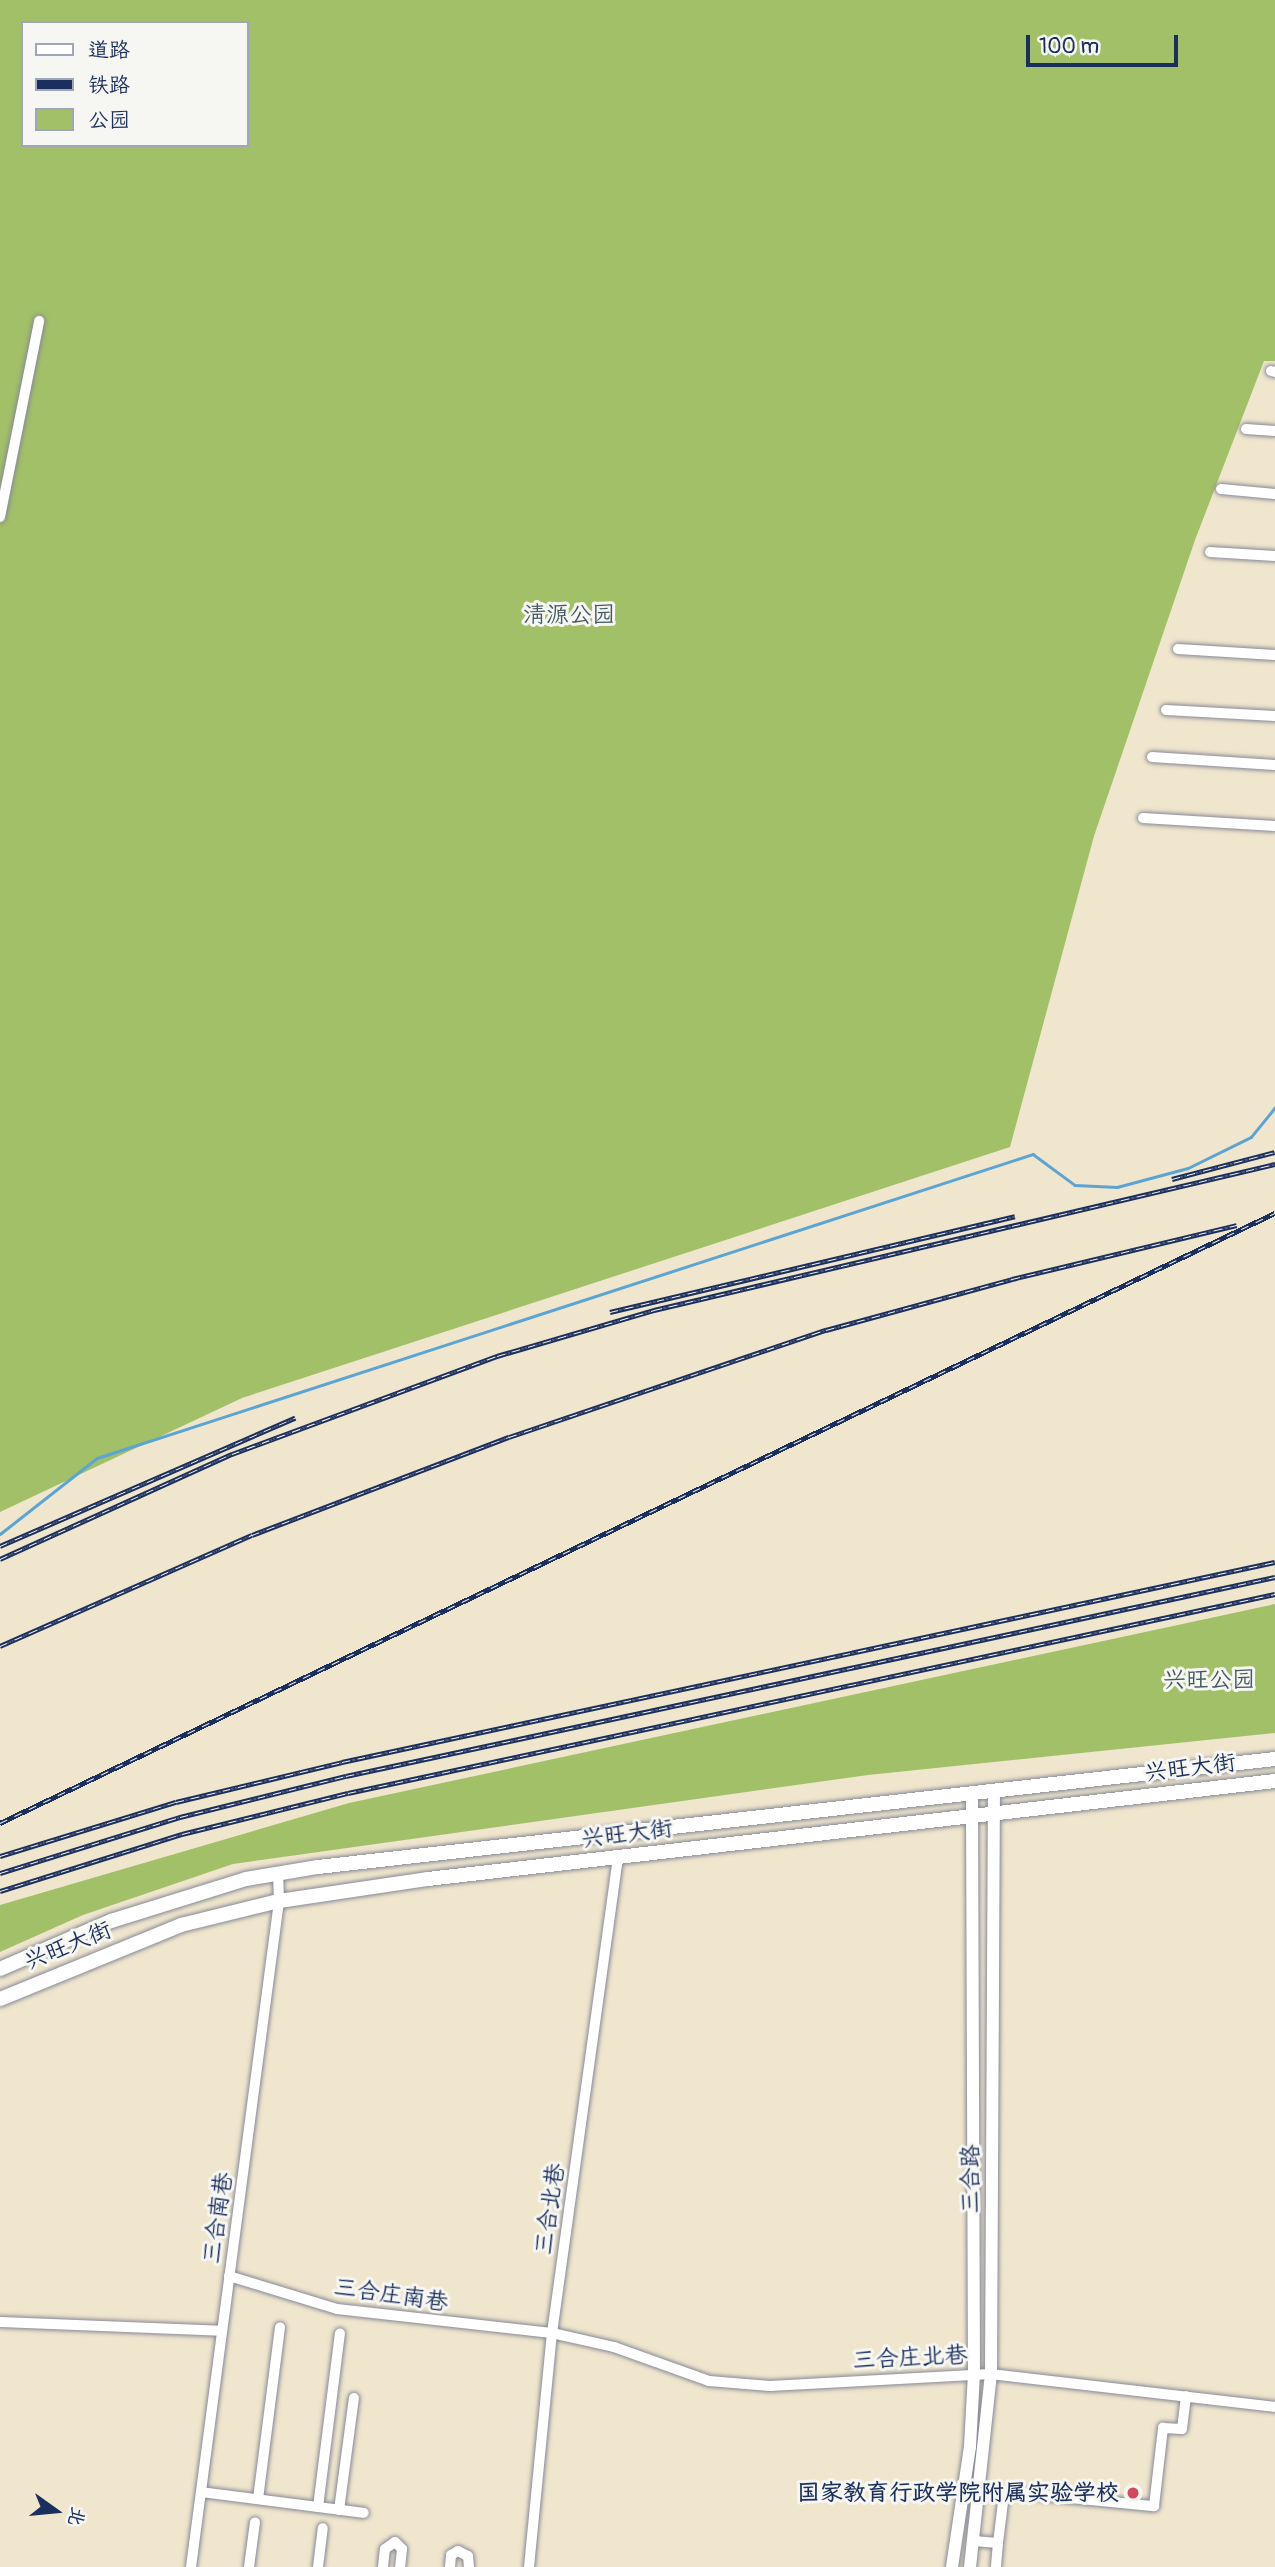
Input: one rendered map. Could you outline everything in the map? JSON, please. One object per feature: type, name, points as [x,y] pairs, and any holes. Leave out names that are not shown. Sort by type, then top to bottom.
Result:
[{"type":"main road","name":"兴旺大街","points":[[0,1969],[111,1921],[278,1873],[1275,1759]]},
{"type":"main road","name":"兴旺大街","points":[[0,1998],[181,1925],[279,1900],[1275,1782]]},
{"type":"street","points":[[0,517],[39,321]]},
{"type":"street","points":[[1246,429],[1275,431]]},
{"type":"street","points":[[1221,489],[1275,494]]},
{"type":"street","points":[[1210,552],[1275,556]]},
{"type":"street","points":[[1178,649],[1275,655]]},
{"type":"street","points":[[1166,709],[1275,716]]},
{"type":"street","points":[[1152,757],[1275,765]]},
{"type":"street","points":[[1143,818],[1275,826]]},
{"type":"street","name":"三合路","points":[[970,2567],[991,2374],[994,1791]]},
{"type":"street","name":"三合路","points":[[953,2567],[970,2447],[974,2374],[972,1793]]},
{"type":"street","name":"三合北巷","points":[[528,2567],[552,2333],[618,1858]]},
{"type":"street","name":"三合南巷","points":[[191,2567],[279,1900],[278,1873]]},
{"type":"street","name":"三合庄南巷","points":[[229,2276],[337,2309],[552,2333]]},
{"type":"street","points":[[0,2322],[222,2331]]},
{"type":"street","points":[[258,2499],[280,2327]]},
{"type":"street","points":[[318,2507],[340,2333]]},
{"type":"street","name":"三合庄北巷","points":[[552,2333],[614,2347],[709,2381],[736,2384],[991,2374],[1275,2407]]},
{"type":"street","points":[[996,2567],[1003,2502],[1010,2492],[1154,2506],[1163,2428],[1182,2429],[1186,2396]]},
{"type":"street","points":[[339,2510],[354,2398]]},
{"type":"street","points":[[201,2491],[364,2513]]},
{"type":"street","points":[[249,2567],[255,2522]]},
{"type":"street","points":[[318,2567],[323,2528]]},
{"type":"street","points":[[974,2541],[998,2543]]},
{"type":"street","points":[[383,2567],[385,2549],[395,2542],[402,2549],[400,2567]]},
{"type":"street","points":[[450,2567],[451,2555],[458,2551],[468,2556],[469,2567]]},
{"type":"green space","name":"清源公园","points":[[0,0],[1275,0],[1275,361],[1264,361],[1195,540],[1094,836],[1010,1147],[242,1398],[0,1512]]},
{"type":"green space","name":"兴旺公园","points":[[1275,1604],[1275,1733],[868,1775],[233,1864],[83,1915],[0,1952],[0,1905],[349,1803]]},
{"type":"waterway","points":[[0,1534],[97,1458],[1033,1154],[1075,1185],[1117,1187],[1188,1168],[1251,1137],[1275,1107]]},
{"type":"railway","points":[[1172,1179],[1275,1152]]},
{"type":"railway","points":[[0,1559],[232,1454],[497,1356],[654,1310],[1275,1164]]},
{"type":"railway","points":[[0,1823],[1275,1213]]},
{"type":"railway","points":[[610,1312],[1015,1216]]},
{"type":"railway","points":[[0,1646],[252,1535],[509,1437],[826,1330],[1012,1279],[1237,1225]]},
{"type":"railway","points":[[0,1546],[295,1418]]},
{"type":"railway","points":[[0,1856],[176,1802],[342,1762],[1275,1562]]},
{"type":"railway","points":[[0,1873],[180,1817],[346,1776],[1275,1577]]},
{"type":"railway","points":[[0,1891],[182,1834],[348,1793],[1275,1594]]},
{"type":"place","name":"国家教育行政学院附属实验学校","points":[[1133,2493]]}]
